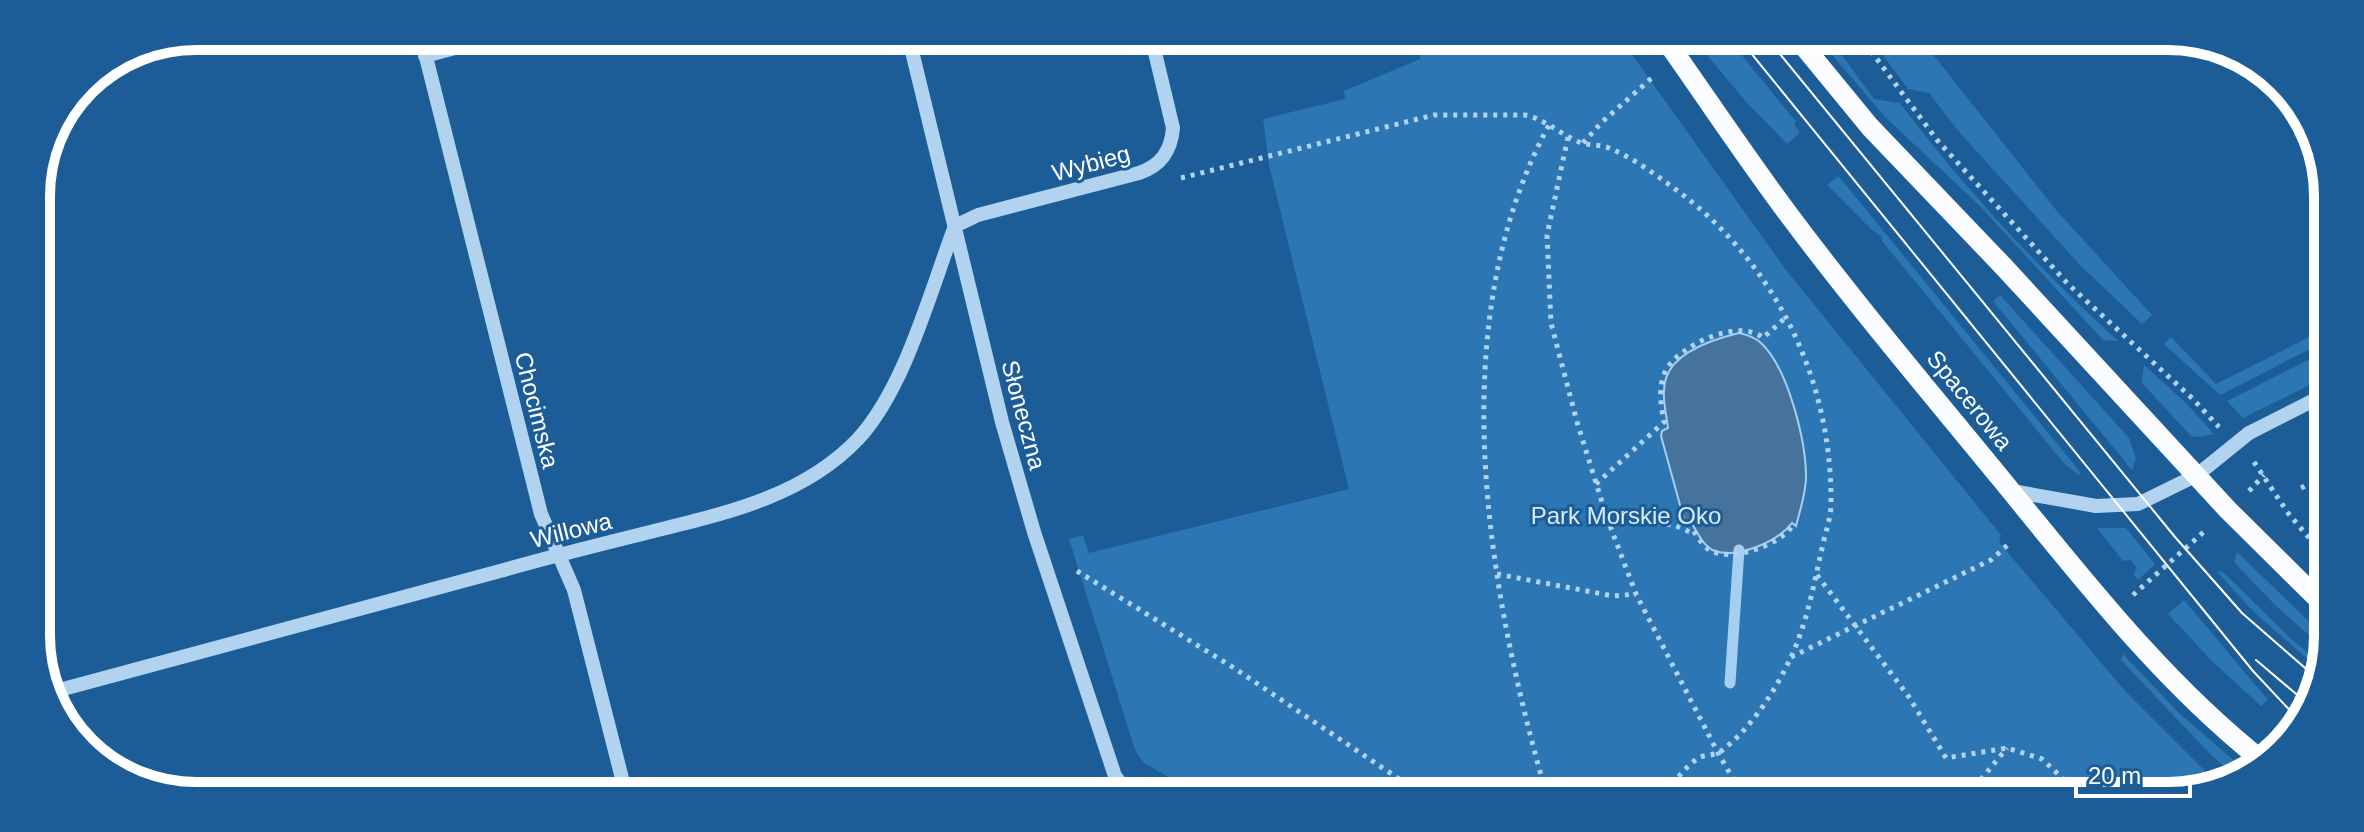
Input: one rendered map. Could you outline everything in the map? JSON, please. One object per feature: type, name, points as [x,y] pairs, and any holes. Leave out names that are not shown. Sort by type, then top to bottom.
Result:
[{"type":"main road","name":"Spacerowa","points":[[1673,50],[1790,217],[2121,623],[2166,674],[2254,753]]},
{"type":"main road","points":[[1807,50],[1870,127],[2277,560],[2314,595]]},
{"type":"street","name":"Chocimska","points":[[424,50],[541,514],[574,590],[623,782]]},
{"type":"street","points":[[425,56],[447,50]]},
{"type":"street","name":"Słoneczna","points":[[912,50],[1002,422],[1034,532],[1120,782]]},
{"type":"street","name":"Wybieg","points":[[955,226],[978,215],[1139,173],[1160,162],[1172,141],[1173,128],[1154,50]]},
{"type":"street","name":"Willowa","points":[[61,690],[725,513],[772,497],[803,482],[832,463],[858,439],[890,394],[955,226]]},
{"type":"street","points":[[2012,491],[2096,506],[2126,506],[2155,498],[2197,475],[2241,437],[2314,400]]},
{"type":"path","points":[[1870,50],[1937,140],[2057,272],[2222,430]]},
{"type":"path","points":[[1582,144],[1656,74]]},
{"type":"path","points":[[1174,180],[1434,115],[1525,115],[1536,117],[1582,144],[1607,147],[1635,162],[1702,209],[1739,245],[1786,317],[1812,376],[1829,458],[1830,525],[1823,541],[1811,603],[1790,658],[1755,717],[1718,753],[1698,758],[1675,782]]},
{"type":"path","points":[[1543,782],[1511,663],[1497,574],[1485,424],[1492,305],[1501,256],[1521,188],[1549,125]]},
{"type":"path","points":[[1568,137],[1547,235],[1551,323],[1596,484],[1636,594],[1735,782]]},
{"type":"path","points":[[1596,484],[1664,422],[1663,379],[1674,359],[1698,344],[1741,330],[1753,331],[1763,338],[1786,317]]},
{"type":"path","points":[[2247,456],[2314,544]]},
{"type":"path","points":[[2242,497],[2264,475]]},
{"type":"path","points":[[2301,488],[2314,482]]},
{"type":"path","points":[[1607,518],[1693,530],[1708,549],[1721,553],[1763,547],[1782,538],[1792,526]]},
{"type":"path","points":[[2140,589],[2215,522]]},
{"type":"path","points":[[1790,658],[1991,560],[2011,542]]},
{"type":"path","points":[[1077,571],[1231,666],[1404,782]]},
{"type":"path","points":[[1497,574],[1613,596],[1636,594]]},
{"type":"path","points":[[1817,574],[1909,697],[1946,758],[2007,748],[2042,759],[2066,782]]},
{"type":"path","points":[[1979,782],[2007,748]]},
{"type":"green space","name":"Park Morskie Oko","points":[[1420,50],[1629,50],[1786,270],[2001,535],[1999,542],[2126,692],[2210,776],[2177,782],[1177,782],[1144,763],[1135,750],[1069,539],[1083,535],[1089,553],[1349,489],[1269,165],[1263,119],[1345,99],[1344,91],[1420,59]]},
{"type":"green space","points":[[1703,50],[1738,50],[1796,122],[1794,124],[1800,133],[1787,144]]},
{"type":"green space","points":[[1828,50],[1838,50],[1874,99],[1900,103],[2004,227],[2118,341],[2103,340],[1980,206],[1885,117]]},
{"type":"green space","points":[[1879,50],[1930,50],[2056,210],[2152,315],[2142,324],[2081,266],[1960,133],[1929,93],[1908,89]]},
{"type":"green space","points":[[1838,176],[2081,473],[2078,475],[2063,462],[1881,236],[1827,185]]},
{"type":"green space","points":[[2000,295],[2129,438],[2136,459],[2132,470],[1993,301]]},
{"type":"green space","points":[[2314,335],[2314,347],[2220,395],[2164,344],[2171,337],[2216,384]]},
{"type":"green space","points":[[2314,357],[2314,383],[2243,418],[2227,401]]},
{"type":"green space","points":[[2144,365],[2185,402],[2214,434],[2191,436],[2142,383]]},
{"type":"green space","points":[[2097,528],[2126,528],[2155,564],[2138,580],[2134,575],[2136,567],[2131,560],[2123,561]]},
{"type":"green space","points":[[2237,552],[2314,626],[2314,640],[2275,605],[2234,562]]},
{"type":"green space","points":[[2216,571],[2223,572],[2313,657],[2311,662],[2254,612]]},
{"type":"green space","points":[[2184,600],[2268,700],[2261,706],[2213,662],[2168,614]]},
{"type":"green space","points":[[2123,654],[2180,714],[2238,764],[2227,769],[2209,753],[2121,660]]},
{"type":"shaded area","points":[[1739,333],[1761,343],[1779,369],[1799,425],[1806,483],[1796,526],[1792,523],[1757,547],[1724,553],[1707,546],[1690,520],[1685,523],[1661,436],[1662,431],[1668,428],[1664,390],[1671,369],[1686,353]]},
{"type":"waterway","points":[[1730,683],[1739,550]]},
{"type":"tram line","points":[[1748,50],[2253,671],[2292,712]]},
{"type":"tram line","points":[[1777,50],[2175,537],[2242,613],[2309,672]]},
{"type":"tram line","points":[[2256,660],[2300,697]]}]
